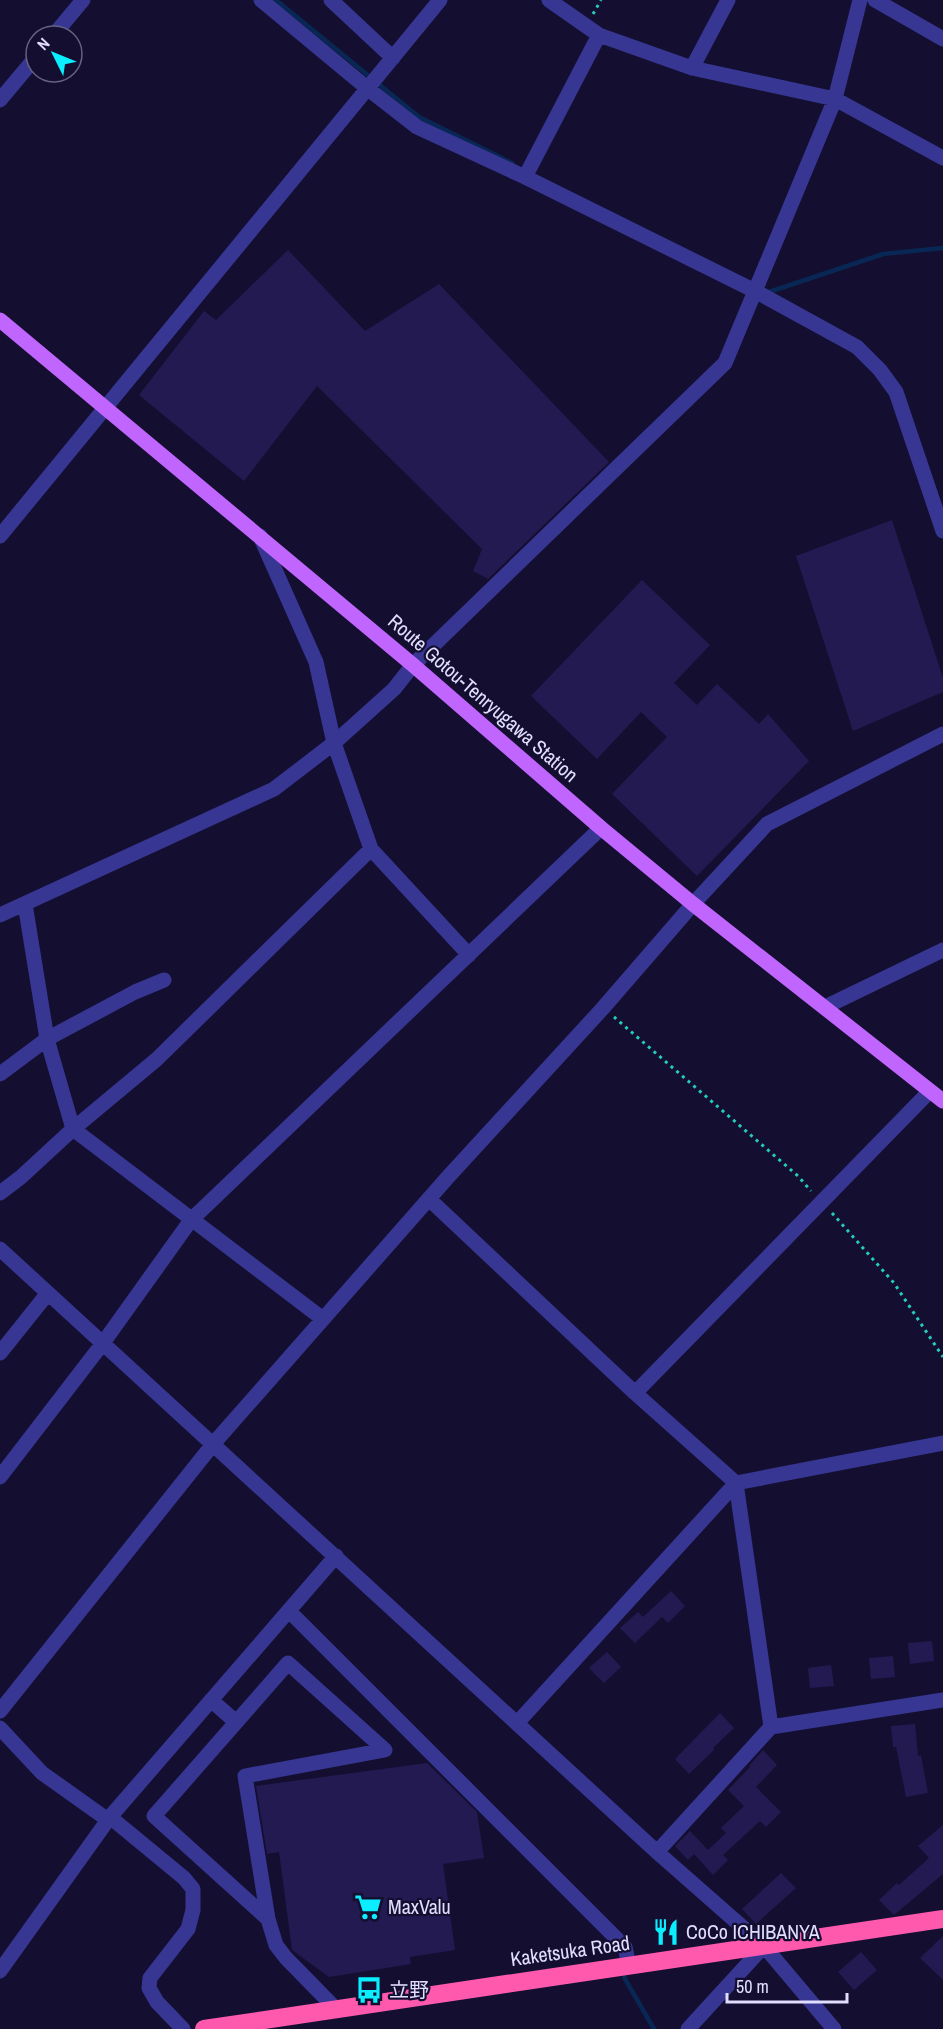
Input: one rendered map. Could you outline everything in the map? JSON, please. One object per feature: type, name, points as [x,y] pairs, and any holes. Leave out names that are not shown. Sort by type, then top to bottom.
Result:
[{"type":"highway","name":"Kaketsuka Road","points":[[204,2029],[943,1919]]},
{"type":"main road","name":"Route Gotou-Tenryugawa Station","points":[[0,320],[413,665],[601,828],[693,904],[943,1101]]},
{"type":"street","points":[[63,24],[83,0]]},
{"type":"street","points":[[261,0],[417,127],[525,177],[755,291],[857,347],[880,370],[896,392],[943,531]]},
{"type":"street","points":[[331,0],[393,57]]},
{"type":"street","points":[[0,536],[440,0]]},
{"type":"street","points":[[549,0],[599,35],[692,68],[834,99],[943,158]]},
{"type":"street","points":[[692,68],[728,0]]},
{"type":"street","points":[[0,915],[274,789],[334,743],[394,690],[413,665],[725,363],[834,99],[860,0]]},
{"type":"street","points":[[875,0],[943,39]]},
{"type":"street","points":[[525,177],[599,35]]},
{"type":"street","points":[[0,100],[24,71]]},
{"type":"street","points":[[260,536],[316,662],[334,743],[371,849],[469,955]]},
{"type":"street","points":[[0,1711],[214,1443],[429,1199],[766,824],[943,734]]},
{"type":"street","points":[[0,1477],[103,1342],[191,1220],[601,828]]},
{"type":"street","points":[[0,1193],[157,1059],[371,849]]},
{"type":"street","points":[[25,904],[47,1039],[73,1129],[323,1319]]},
{"type":"street","points":[[825,1007],[943,950]]},
{"type":"street","points":[[0,1074],[47,1039],[135,992],[164,980]]},
{"type":"street","points":[[635,1393],[930,1091]]},
{"type":"street","points":[[429,1199],[635,1393],[736,1483],[771,1727]]},
{"type":"street","points":[[0,1249],[657,1852],[764,1947],[834,2029]]},
{"type":"street","points":[[0,1353],[48,1293]]},
{"type":"street","points":[[518,1722],[736,1483],[943,1443]]},
{"type":"street","points":[[0,1971],[109,1818],[336,1556]]},
{"type":"street","points":[[288,1611],[626,1947],[625,1966]]},
{"type":"street","points":[[268,1919],[154,1816],[288,1663],[385,1750],[244,1776],[268,1919],[276,1945],[336,2009]]},
{"type":"street","points":[[211,1700],[236,1722]]},
{"type":"street","points":[[657,1852],[771,1727],[943,1700]]},
{"type":"street","points":[[0,1728],[42,1773],[109,1818],[184,1878],[193,1889],[193,1910],[188,1929],[150,1978],[149,1988],[157,2002],[183,2029]]},
{"type":"street","points":[[688,2029],[764,1947]]},
{"type":"path","points":[[603,1008],[798,1176],[894,1283],[943,1357]]},
{"type":"building","points":[[288,250],[365,331],[439,284],[609,462],[488,579],[473,571],[482,549],[317,386],[244,481],[139,395],[204,311],[216,320]]},
{"type":"building","points":[[892,520],[943,678],[943,692],[853,731],[796,556]]},
{"type":"building","points":[[642,580],[710,645],[674,683],[697,705],[717,684],[759,724],[768,714],[809,761],[697,876],[612,794],[667,737],[641,712],[597,759],[531,696]]},
{"type":"building","points":[[671,1591],[685,1606],[668,1623],[662,1617],[635,1643],[620,1628],[638,1612],[643,1617]]},
{"type":"building","points":[[932,1641],[934,1661],[910,1664],[908,1643]]},
{"type":"building","points":[[607,1652],[621,1667],[604,1683],[589,1668]]},
{"type":"building","points":[[893,1656],[895,1677],[871,1679],[869,1658]]},
{"type":"building","points":[[831,1665],[834,1686],[810,1688],[808,1668]]},
{"type":"building","points":[[720,1713],[734,1728],[689,1774],[675,1759]]},
{"type":"building","points":[[915,1724],[918,1756],[921,1755],[928,1793],[906,1797],[896,1747],[893,1747],[891,1726]]},
{"type":"building","points":[[763,1750],[777,1765],[756,1787],[781,1812],[766,1827],[760,1821],[723,1855],[728,1860],[713,1875],[694,1854],[688,1860],[675,1846],[690,1831],[708,1850],[726,1833],[721,1828],[744,1806],[728,1790]]},
{"type":"building","name":"MaxValu","points":[[427,1763],[477,1812],[484,1858],[443,1864],[455,1950],[410,1957],[411,1964],[329,1977],[292,1950],[279,1852],[267,1854],[256,1786]]},
{"type":"building","points":[[943,1825],[943,1874],[894,1915],[879,1900],[929,1858],[918,1846]]},
{"type":"building","points":[[781,1873],[796,1888],[756,1924],[742,1909]]},
{"type":"building","points":[[943,1936],[943,1980],[920,1958]]},
{"type":"building","points":[[861,1952],[877,1970],[854,1990],[838,1972]]},
{"type":"waterway","points":[[276,0],[419,117],[512,163]]},
{"type":"waterway","points":[[769,292],[883,254],[943,248]]},
{"type":"waterway","points":[[623,1970],[625,1979],[654,2029]]},
{"type":"place","name":"MaxValu","points":[[368,1907]]},
{"type":"place","name":"CoCo ICHIBANYA","points":[[666,1932]]},
{"type":"place","name":"立野","points":[[369,1990]]}]
